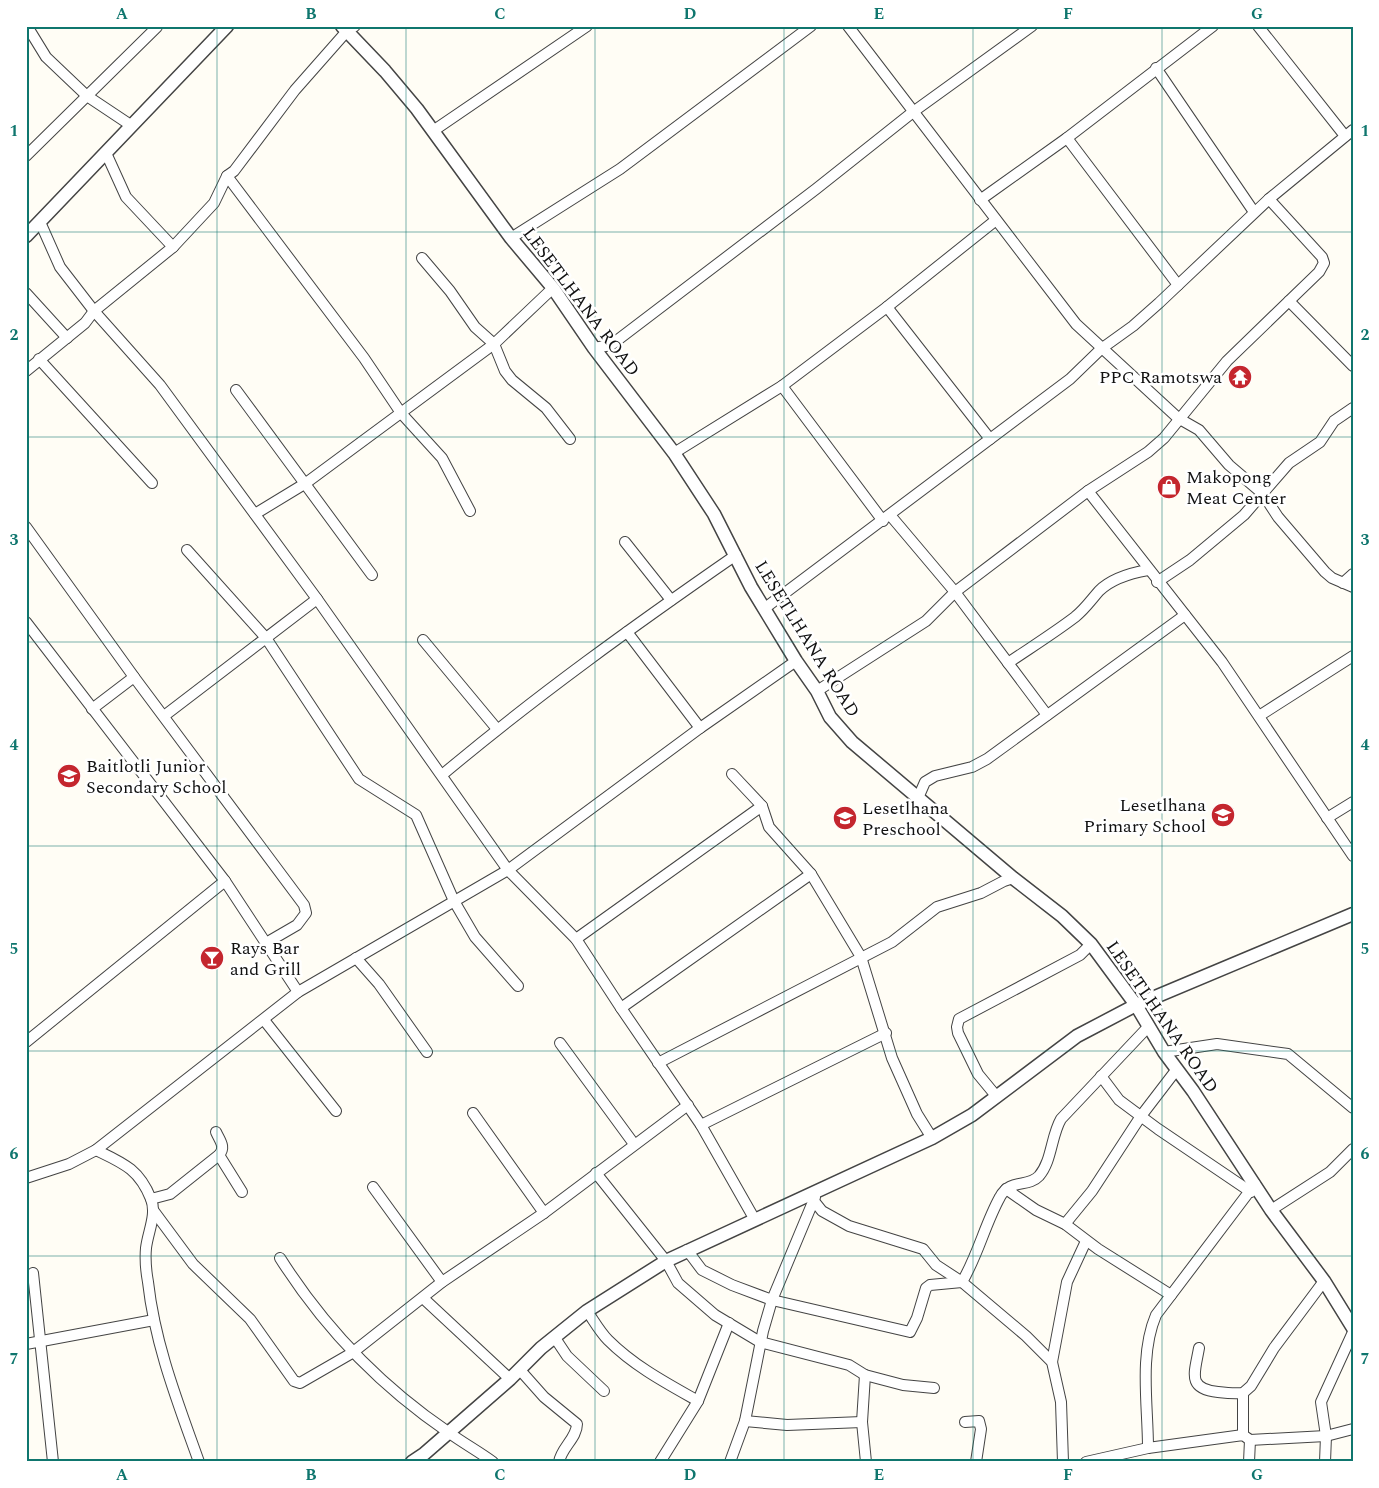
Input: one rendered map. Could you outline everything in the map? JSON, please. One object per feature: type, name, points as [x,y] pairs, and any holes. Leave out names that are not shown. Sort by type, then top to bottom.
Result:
[{"type":"street","points":[[27,26],[46,56],[87,96],[132,126]]},
{"type":"street","points":[[26,156],[63,117],[87,96],[157,26]]},
{"type":"street","points":[[26,236],[227,26]]},
{"type":"street","points":[[433,131],[587,26]]},
{"type":"street","points":[[511,238],[620,169],[811,26]]},
{"type":"street","points":[[848,26],[1076,324],[1178,418],[1199,430],[1229,465],[1263,494],[1278,516],[1325,572],[1348,585],[1353,574]]},
{"type":"street","points":[[594,348],[611,345],[816,189],[913,112],[1032,26]]},
{"type":"street","points":[[980,200],[1067,138],[1213,26]]},
{"type":"street","points":[[765,608],[1070,379],[1101,349],[1133,326],[1254,212],[1349,133],[1258,26]]},
{"type":"street","points":[[26,371],[85,323],[94,310],[173,247],[214,203],[228,176],[295,90],[348,28]]},
{"type":"street","name":"LESETLHANA ROAD","points":[[348,28],[433,131],[511,238],[553,288],[594,348],[674,453],[714,514],[765,608],[796,661],[817,691],[830,716],[852,742],[1013,878],[1062,916],[1091,944],[1136,1005],[1148,1027],[1253,1188],[1324,1281],[1353,1328]]},
{"type":"street","points":[[1156,68],[1254,212]]},
{"type":"street","points":[[1067,138],[1178,285]]},
{"type":"street","points":[[106,153],[121,189],[144,218],[173,247]]},
{"type":"street","points":[[228,176],[364,358],[401,413],[442,458],[470,511]]},
{"type":"street","points":[[817,691],[926,621],[955,592],[1088,491],[1148,452],[1164,438],[1178,418],[1227,360],[1319,272],[1324,262],[1322,257],[1269,199]]},
{"type":"street","points":[[674,453],[782,386],[887,307],[996,220]]},
{"type":"street","points":[[40,222],[60,267],[94,310],[160,385],[317,599],[508,870],[576,938],[701,1125],[755,1220]]},
{"type":"street","points":[[422,258],[450,291],[475,327],[494,344],[505,370],[512,380],[546,408],[570,439]]},
{"type":"street","points":[[255,514],[306,483],[494,344],[553,288]]},
{"type":"street","points":[[26,292],[67,338]]},
{"type":"street","points":[[1289,301],[1353,366]]},
{"type":"street","points":[[887,307],[990,439]]},
{"type":"street","points":[[39,359],[152,482]]},
{"type":"street","points":[[782,386],[886,518],[955,592],[1047,715]]},
{"type":"street","points":[[236,390],[372,575]]},
{"type":"street","points":[[1157,582],[1215,540],[1263,494],[1289,463],[1320,442],[1334,421],[1353,408]]},
{"type":"street","points":[[1088,491],[1157,582],[1222,662],[1353,856]]},
{"type":"street","points":[[26,527],[306,910],[302,920],[266,943]]},
{"type":"street","points":[[625,542],[671,600]]},
{"type":"street","points":[[188,550],[266,638],[359,779],[416,815],[454,901],[479,943],[518,986]]},
{"type":"street","points":[[442,775],[497,729],[671,600],[736,556]]},
{"type":"street","points":[[1008,663],[1076,616],[1112,581],[1129,574],[1148,570]]},
{"type":"street","points":[[164,716],[317,599]]},
{"type":"street","points":[[918,798],[926,782],[935,776],[972,768],[1011,743],[1185,616]]},
{"type":"street","points":[[26,622],[225,881],[298,992]]},
{"type":"street","points":[[628,632],[700,728]]},
{"type":"street","points":[[423,640],[497,729]]},
{"type":"street","points":[[1259,716],[1353,656]]},
{"type":"street","points":[[26,1178],[69,1164],[96,1150],[298,992],[508,870],[700,728],[796,661]]},
{"type":"street","points":[[92,708],[134,676]]},
{"type":"street","points":[[732,774],[762,806],[769,827],[811,874],[861,957],[873,1002],[886,1033],[892,1058],[910,1099],[932,1138]]},
{"type":"street","points":[[1327,818],[1353,802]]},
{"type":"street","points":[[576,938],[762,806]]},
{"type":"street","points":[[621,1008],[811,874]]},
{"type":"street","points":[[658,1063],[783,1000],[900,937],[937,907],[981,893],[1013,878]]},
{"type":"street","points":[[26,1042],[225,881]]},
{"type":"street","points":[[412,1462],[426,1458],[449,1433],[588,1311],[666,1261],[755,1220],[816,1195],[932,1138],[997,1097],[1077,1036],[1136,1005],[1353,914]]},
{"type":"street","points":[[997,1097],[978,1074],[958,1033],[959,1019],[1080,955],[1091,944]]},
{"type":"street","points":[[356,958],[379,984],[427,1052]]},
{"type":"street","points":[[264,1020],[336,1111]]},
{"type":"street","points":[[962,1282],[972,1264],[1000,1195],[1006,1188],[1016,1183],[1030,1182],[1037,1178],[1045,1167],[1054,1131],[1061,1118],[1148,1027]]},
{"type":"street","points":[[701,1125],[886,1033]]},
{"type":"street","points":[[560,1043],[634,1144]]},
{"type":"street","points":[[1164,1052],[1217,1044],[1288,1054],[1353,1108]]},
{"type":"street","points":[[1066,1224],[1092,1191],[1140,1116],[1177,1069]]},
{"type":"street","points":[[1101,1076],[1119,1100],[1140,1116],[1253,1188],[1156,1315],[1147,1345],[1148,1448]]},
{"type":"street","points":[[153,1210],[192,1264],[250,1319],[297,1383],[308,1380],[352,1353],[442,1282],[544,1213],[688,1105]]},
{"type":"street","points":[[473,1114],[544,1213]]},
{"type":"street","points":[[151,1199],[170,1194],[219,1156],[223,1145],[216,1132]]},
{"type":"street","points":[[1271,1210],[1330,1172],[1353,1149]]},
{"type":"street","points":[[96,1150],[128,1166],[140,1177],[151,1199],[153,1210],[146,1247],[146,1263],[154,1320],[164,1364],[199,1462]]},
{"type":"street","points":[[219,1156],[242,1192]]},
{"type":"street","points":[[596,1173],[666,1261],[678,1284],[702,1306],[760,1342],[849,1365],[865,1375],[903,1385],[934,1388]]},
{"type":"street","points":[[372,1187],[442,1282]]},
{"type":"street","points":[[1006,1188],[1036,1210],[1066,1224],[1086,1241],[1171,1295]]},
{"type":"street","points":[[816,1195],[822,1211],[849,1226],[923,1249],[936,1265],[962,1282],[1026,1336],[1052,1362]]},
{"type":"street","points":[[730,1462],[745,1421],[760,1342],[772,1300],[816,1195]]},
{"type":"street","points":[[1063,1462],[1061,1402],[1052,1362],[1067,1282],[1086,1241]]},
{"type":"street","points":[[687,1250],[702,1270],[732,1285],[772,1300],[910,1332],[917,1318],[926,1288],[930,1285],[962,1282]]},
{"type":"street","points":[[280,1258],[315,1310],[352,1353],[449,1433],[493,1462]]},
{"type":"street","points":[[34,1273],[53,1462]]},
{"type":"street","points":[[1199,1348],[1195,1382],[1199,1388],[1204,1391],[1242,1393],[1251,1386],[1274,1348],[1324,1281]]},
{"type":"street","points":[[423,1298],[510,1379]]},
{"type":"street","points":[[588,1311],[606,1339],[629,1359],[654,1376],[698,1401]]},
{"type":"street","points":[[26,1344],[154,1320]]},
{"type":"street","points":[[660,1462],[698,1401],[729,1323]]},
{"type":"street","points":[[1325,1462],[1326,1436],[1321,1402],[1353,1332]]},
{"type":"street","points":[[555,1338],[567,1356],[604,1391]]},
{"type":"street","points":[[520,1370],[544,1397],[577,1424],[576,1432],[563,1450],[560,1462]]},
{"type":"street","points":[[865,1375],[862,1422],[866,1462]]},
{"type":"street","points":[[1242,1393],[1249,1462]]},
{"type":"street","points":[[745,1421],[788,1425],[862,1422]]},
{"type":"street","points":[[965,1422],[979,1421],[981,1429],[976,1462]]},
{"type":"street","points":[[1086,1462],[1148,1448],[1246,1438],[1326,1436],[1353,1430]]},
{"type":"place","name":"PPC Ramotswa","points":[[1240,377]]},
{"type":"place","name":"Makopong Meat Center","points":[[1169,487]]},
{"type":"place","name":"Baitlotli Junior Secondary School","points":[[69,776]]},
{"type":"place","name":"Lesetlhana Primary School","points":[[1223,815]]},
{"type":"place","name":"Lesetlhana Preschool","points":[[845,818]]},
{"type":"place","name":"Rays Bar and Grill","points":[[212,958]]}]
